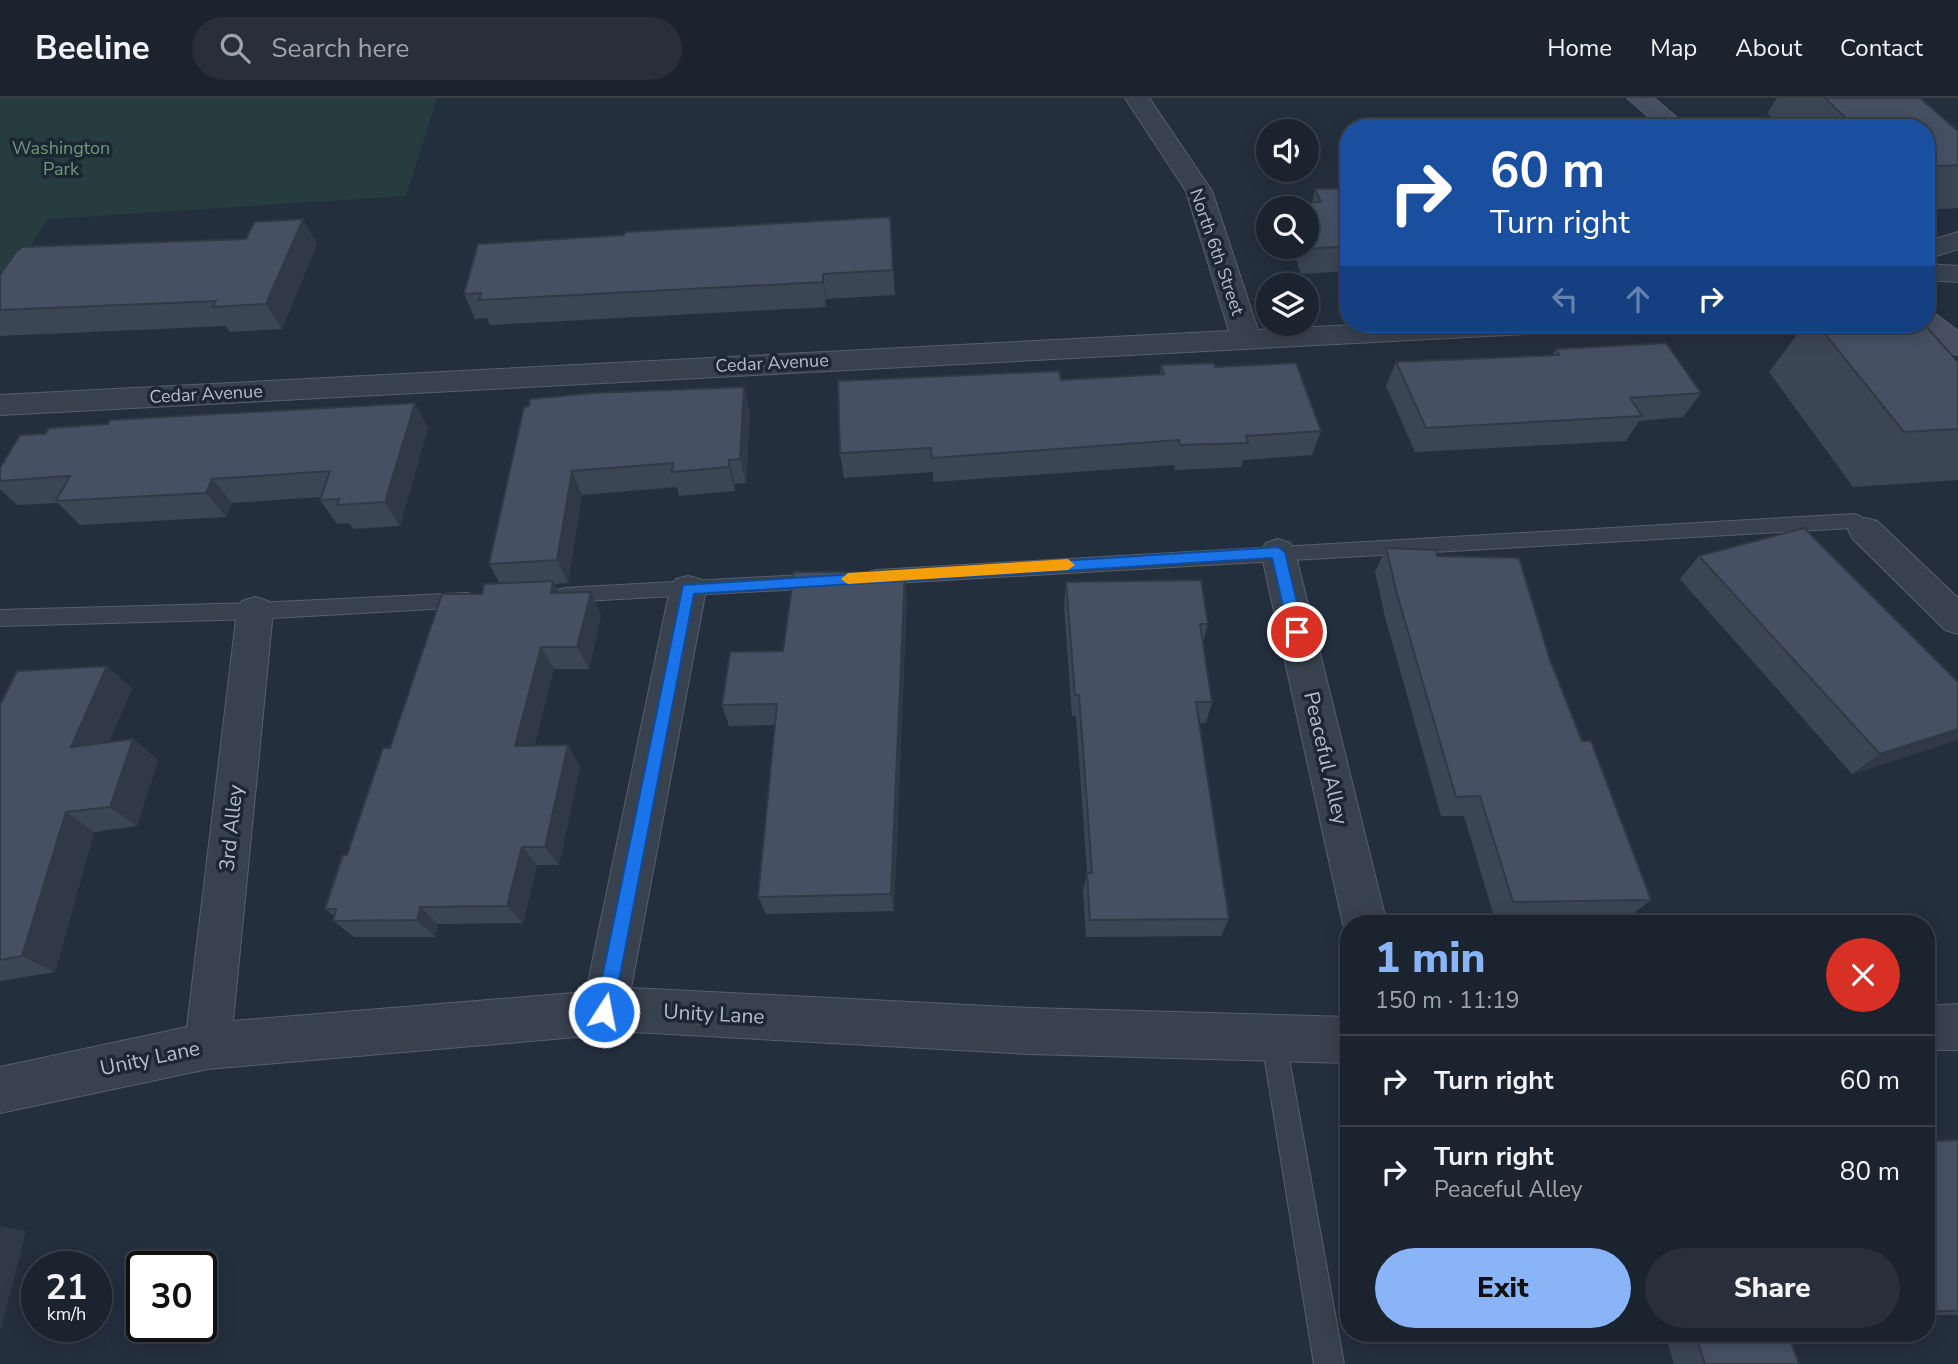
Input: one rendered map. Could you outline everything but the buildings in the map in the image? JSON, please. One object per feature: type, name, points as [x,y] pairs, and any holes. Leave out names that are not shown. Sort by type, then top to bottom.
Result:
[{"type":"street","name":"North 6th Street","points":[[1137,98],[1199,191],[1246,338]]},
{"type":"street","points":[[1639,98],[1666,119]]},
{"type":"street","points":[[1935,248],[1958,240]]},
{"type":"street","points":[[1935,273],[1958,274]]},
{"type":"street","points":[[1935,327],[1958,346]]},
{"type":"street","name":"Cedar Avenue","points":[[0,405],[1352,333]]},
{"type":"street","points":[[1865,530],[1958,620]]},
{"type":"street","name":"Peaceful Alley","points":[[1278,552],[1363,915]]},
{"type":"street","points":[[604,1012],[688,589]]},
{"type":"street","name":"3rd Alley","points":[[208,1046],[255,611]]},
{"type":"street","name":"Unity Lane","points":[[0,1090],[208,1046],[633,1010],[1030,1031],[1340,1040]]},
{"type":"street","points":[[1935,1028],[1958,1027]]},
{"type":"lane","points":[[548,596],[1854,521],[1865,530]]},
{"type":"lane","points":[[0,618],[255,611],[493,599]]},
{"type":"lane","points":[[1273,1036],[1329,1364]]},
{"type":"green space","name":"Washington Park","points":[[0,98],[437,98],[406,196],[48,219],[0,292]]},
{"type":"slow traffic","points":[[848,579],[1068,565]]},
{"type":"route","points":[[604,1012],[688,589],[1278,552],[1297,632]]}]
